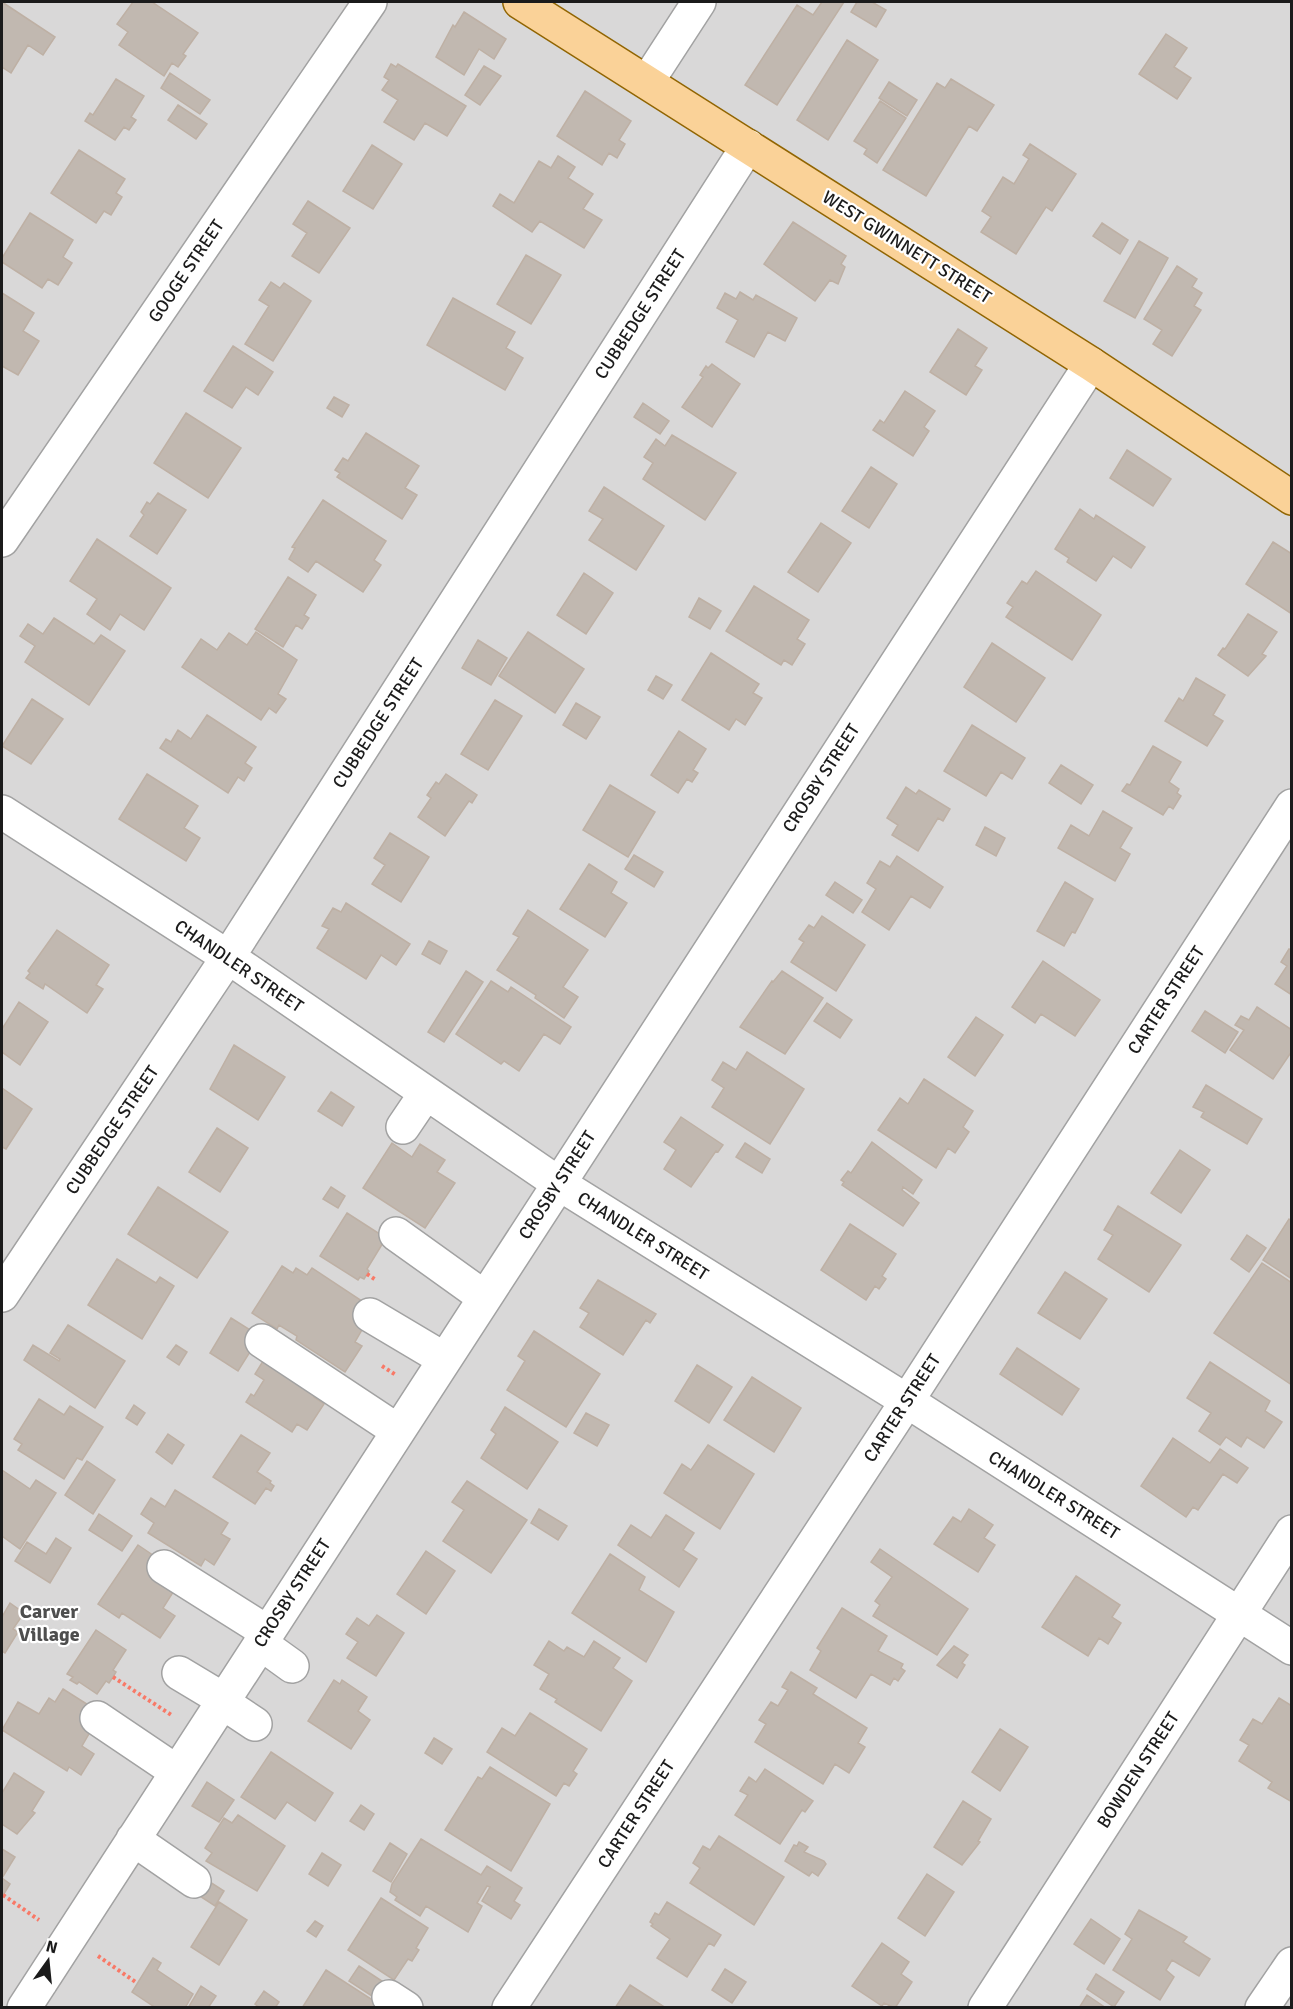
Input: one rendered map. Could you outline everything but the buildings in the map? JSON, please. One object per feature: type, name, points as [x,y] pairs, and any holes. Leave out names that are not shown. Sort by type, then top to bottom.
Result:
[{"type":"main road","name":"WEST GWINNETT STREET","points":[[520,2],[1091,364],[1292,498]]},
{"type":"street","name":"GOOGE STREET","points":[[2,540],[370,2]]},
{"type":"street","points":[[647,82],[699,2]]},
{"type":"street","name":"CUBBEDGE STREET","points":[[2,1295],[228,957],[748,146]]},
{"type":"street","name":"CROSBY STREET","points":[[24,2007],[1091,364]]},
{"type":"street","name":"CARTER STREET","points":[[509,2007],[907,1401],[1292,806]]},
{"type":"street","name":"CHANDLER STREET","points":[[2,812],[228,957],[558,1184],[907,1401],[1292,1648]]},
{"type":"street","points":[[402,1127],[426,1093]]},
{"type":"street","points":[[396,1234],[484,1297]]},
{"type":"street","points":[[370,1315],[444,1359]]},
{"type":"street","points":[[262,1341],[398,1431]]},
{"type":"street","name":"BOWDEN STREET","points":[[985,2007],[1292,1532]]},
{"type":"street","points":[[164,1567],[264,1638],[292,1666]]},
{"type":"street","points":[[179,1673],[255,1724]]},
{"type":"street","points":[[97,1718],[177,1772]]},
{"type":"street","points":[[133,1839],[194,1881]]},
{"type":"street","points":[[1262,2007],[1292,1964]]},
{"type":"street","points":[[2,2003],[8,2007]]},
{"type":"path","points":[[377,1362],[422,1394]]},
{"type":"path","points":[[114,1677],[201,1734]]},
{"type":"path","points":[[3,1895],[137,1983]]},
{"type":"shaded area","points":[[2,2],[1291,2],[1291,2007],[2,2007]]},
{"type":"district","name":"Carver Village","points":[[49,1622]]}]
